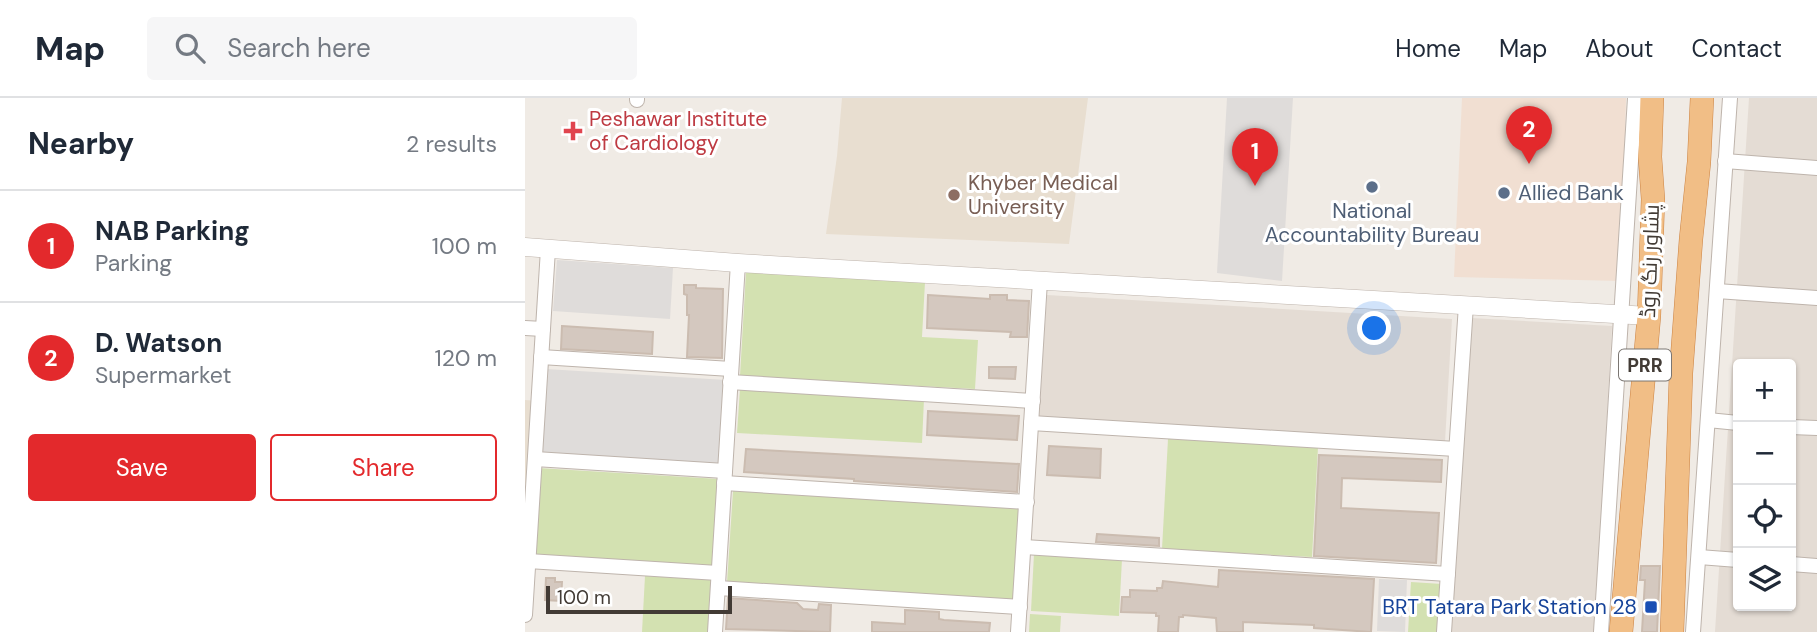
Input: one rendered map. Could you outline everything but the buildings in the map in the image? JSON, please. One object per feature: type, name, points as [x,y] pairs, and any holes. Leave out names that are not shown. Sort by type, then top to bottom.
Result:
[{"type":"highway","name":"پشاور رنگ روڈ","points":[[1621,632],[1649,316],[1653,199],[1651,98]]},
{"type":"highway","name":"پشاور رنگ روڈ","points":[[1672,632],[1681,373],[1702,98]]},
{"type":"street","points":[[1601,632],[1635,98]]},
{"type":"street","points":[[1693,632],[1730,98]]},
{"type":"street","points":[[1725,161],[1817,169]]},
{"type":"street","points":[[525,247],[738,263],[1649,316]]},
{"type":"street","points":[[525,615],[529,561],[528,512],[535,459],[532,401],[541,357],[548,249]]},
{"type":"street","points":[[715,632],[738,263]]},
{"type":"street","points":[[1018,632],[1040,281]]},
{"type":"street","points":[[1717,291],[1817,298]]},
{"type":"street","points":[[1444,632],[1466,305]]},
{"type":"street","points":[[525,328],[543,329]]},
{"type":"street","points":[[541,357],[1033,401]]},
{"type":"street","points":[[1708,420],[1733,422]]},
{"type":"street","points":[[1031,423],[1456,449]]},
{"type":"street","points":[[1796,426],[1817,428]]},
{"type":"street","points":[[535,459],[1027,502]]},
{"type":"street","points":[[1024,547],[1448,574]]},
{"type":"street","points":[[1699,557],[1733,560]]},
{"type":"street","points":[[529,561],[718,573]]},
{"type":"street","points":[[1796,564],[1817,566]]},
{"type":"street","points":[[717,588],[1020,607]]},
{"type":"shaded area","name":"Khyber Medical University","points":[[842,98],[1088,98],[1069,244],[826,234]]},
{"type":"shaded area","points":[[1227,98],[1293,98],[1282,281],[1217,273]]},
{"type":"shaded area","points":[[1462,98],[1626,98],[1621,281],[1454,277]]},
{"type":"shaded area","points":[[1749,98],[1817,98],[1817,632],[1715,632]]},
{"type":"shaded area","points":[[557,260],[673,268],[670,319],[553,311]]},
{"type":"shaded area","points":[[1047,295],[1452,319],[1445,442],[1039,417]]},
{"type":"shaded area","points":[[1471,318],[1612,326],[1595,632],[1450,632]]},
{"type":"shaded area","points":[[546,369],[726,380],[721,466],[541,455]]},
{"type":"shaded area","points":[[525,400],[539,401],[525,504]]},
{"type":"shaded area","points":[[1379,579],[1407,580],[1405,632],[1377,631]]},
{"type":"green space","points":[[746,272],[925,282],[922,337],[978,340],[975,389],[740,376]]},
{"type":"green space","points":[[740,389],[924,399],[922,443],[737,433]]},
{"type":"green space","points":[[1168,439],[1318,447],[1312,557],[1162,549]]},
{"type":"green space","points":[[538,468],[719,479],[714,568],[533,557]]},
{"type":"green space","points":[[733,491],[1019,509],[1014,601],[727,583]]},
{"type":"green space","points":[[1034,554],[1122,559],[1119,616],[1031,611]]},
{"type":"green space","points":[[645,576],[714,580],[711,632],[642,632]]},
{"type":"green space","points":[[1411,582],[1442,584],[1440,632],[1408,632]]},
{"type":"green space","points":[[1030,614],[1061,616],[1060,632],[1029,632]]},
{"type":"place","name":"Peshawar Institute of Cardiology","points":[[573,131]]},
{"type":"place","name":"D. Watson","points":[[1529,164]]},
{"type":"place","name":"NAB Parking","points":[[1255,186]]},
{"type":"place","name":"National Accountability Bureau","points":[[1372,187]]},
{"type":"place","name":"Allied Bank","points":[[1504,193]]},
{"type":"place","name":"Khyber Medical University","points":[[954,195]]},
{"type":"place","name":"BRT Tatara Park Station 28","points":[[1651,607]]}]
